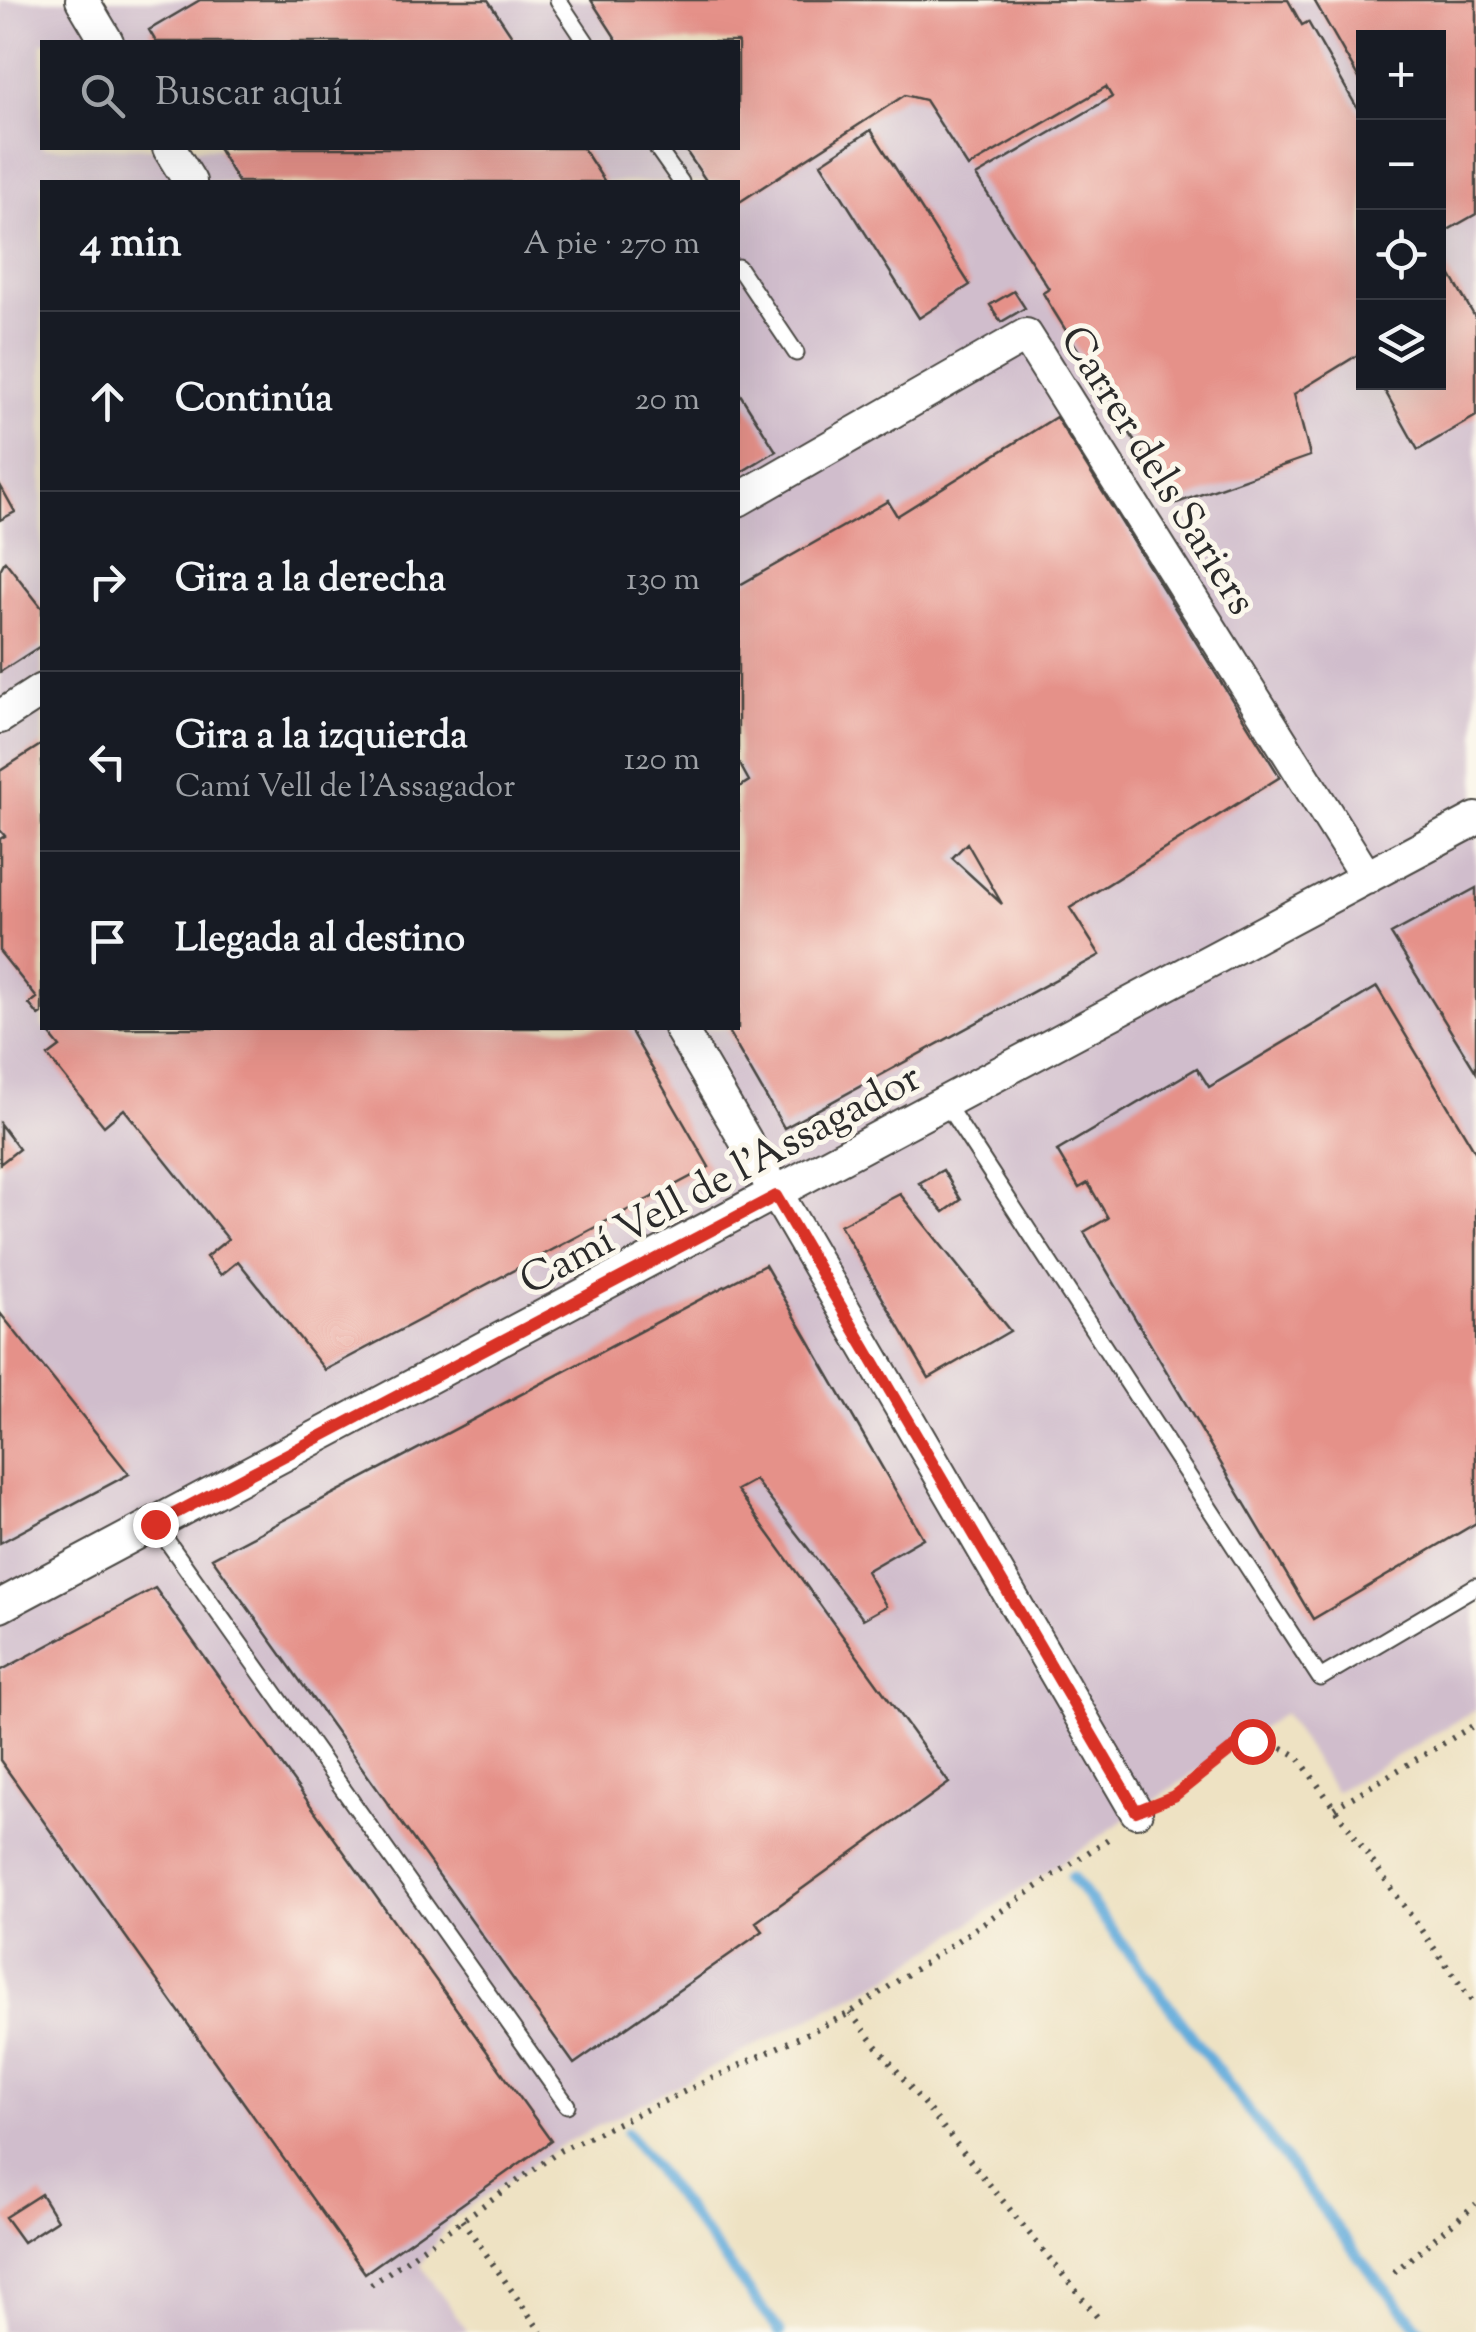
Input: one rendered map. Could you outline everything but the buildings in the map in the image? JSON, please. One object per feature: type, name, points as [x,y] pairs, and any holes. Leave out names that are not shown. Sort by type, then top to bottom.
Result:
[{"type":"street","points":[[82,0],[106,40]]},
{"type":"street","points":[[170,150],[189,180]]},
{"type":"street","name":"Carrer dels Sariers","points":[[740,499],[1026,335],[1367,878]]},
{"type":"street","points":[[0,716],[40,691]]},
{"type":"street","name":"Camí Vell de l'Assagador","points":[[0,1606],[776,1196],[1476,819]]},
{"type":"street","points":[[681,1030],[1136,1811]]},
{"type":"lane","points":[[558,0],[585,40]]},
{"type":"lane","points":[[658,150],[680,180]]},
{"type":"lane","points":[[740,270],[796,353]]},
{"type":"lane","points":[[946,1104],[1320,1678],[1476,1586]]},
{"type":"lane","points":[[155,1524],[567,2105]]},
{"type":"path","points":[[1334,1808],[1476,1724]]},
{"type":"path","points":[[371,2285],[561,2150],[850,2013],[1105,1845],[1136,1811],[1174,1796],[1235,1747],[1267,1741],[1298,1757],[1476,2007]]},
{"type":"path","points":[[850,2013],[1099,2319]]},
{"type":"path","points":[[1394,2272],[1476,2204]]},
{"type":"path","points":[[462,2220],[542,2332]]},
{"type":"shaded area","points":[[0,0],[1476,0],[1476,1710],[1335,1792],[1284,1713],[888,1978],[561,2145],[453,2217],[420,2265],[468,2332],[0,2332]]},
{"type":"waterway","points":[[1072,1877],[1371,2273],[1422,2332]]},
{"type":"waterway","points":[[627,2132],[780,2332]]},
{"type":"route","points":[[155,1524],[776,1196],[1136,1811],[1174,1796],[1235,1747],[1252,1741]]}]
